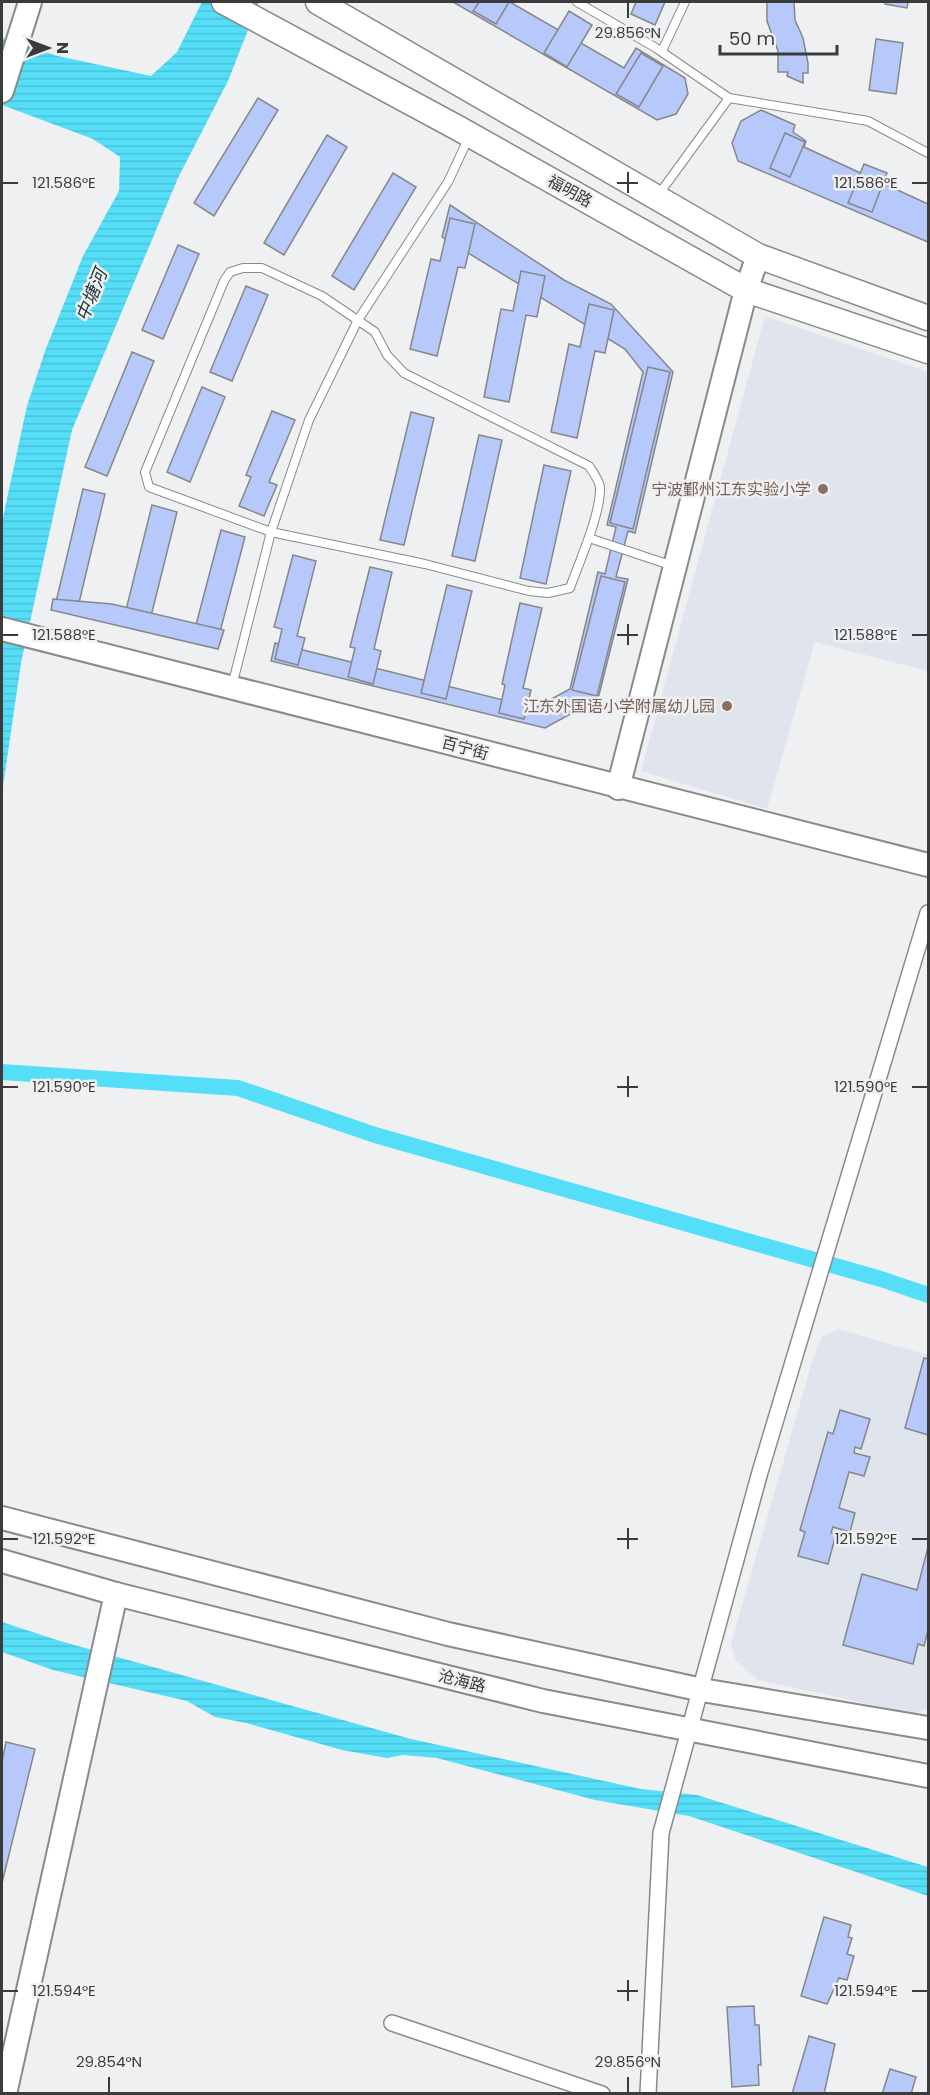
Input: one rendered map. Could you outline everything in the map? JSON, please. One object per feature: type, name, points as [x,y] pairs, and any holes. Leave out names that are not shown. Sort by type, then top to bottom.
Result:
[{"type":"main road","name":"福明路","points":[[224,2],[470,135],[746,290],[928,351]]},
{"type":"main road","points":[[318,2],[758,256],[928,318]]},
{"type":"street","points":[[2,91],[30,2]]},
{"type":"street","points":[[618,788],[746,290],[758,256]]},
{"type":"street","name":"百宁街","points":[[2,629],[618,788],[928,865]]},
{"type":"street","points":[[648,2094],[664,1820],[760,1472],[928,913]]},
{"type":"street","points":[[2,1518],[448,1634],[702,1689],[928,1728]]},
{"type":"street","name":"沧海路","points":[[2,1561],[116,1594],[543,1701],[928,1776]]},
{"type":"street","points":[[5,2094],[116,1594]]},
{"type":"street","points":[[392,2023],[603,2094]]},
{"type":"lane","points":[[577,2],[662,51],[729,98],[868,121],[928,153]]},
{"type":"lane","points":[[662,51],[685,2]]},
{"type":"lane","points":[[656,197],[729,98]]},
{"type":"lane","points":[[231,688],[271,532],[309,420],[358,320],[448,182],[470,135]]},
{"type":"lane","points":[[243,268],[262,268],[322,296],[375,332],[387,355],[404,373],[590,466],[600,486],[589,538],[570,588],[548,593],[271,532],[149,487],[145,480],[145,472],[224,281],[230,273],[243,268]]},
{"type":"lane","points":[[589,538],[675,567]]},
{"type":"shaded area","name":"宁波鄞州江东实验小学","points":[[765,316],[928,372],[928,671],[815,642],[767,809],[641,771]]},
{"type":"shaded area","points":[[838,1329],[928,1355],[928,1708],[914,1714],[758,1680],[736,1661],[731,1644],[814,1355],[822,1337]]},
{"type":"water","name":"中塘河","points":[[202,2],[259,2],[228,81],[178,178],[72,430],[21,663],[2,793],[2,522],[27,406],[45,351],[83,256],[119,191],[120,157],[93,139],[2,105],[2,38],[58,56],[151,76],[177,52]]},
{"type":"water","points":[[2,1622],[60,1641],[411,1739],[641,1789],[697,1795],[928,1867],[928,1896],[689,1816],[595,1800],[437,1758],[403,1755],[387,1758],[342,1750],[246,1723],[215,1717],[187,1701],[53,1670],[2,1652]]},
{"type":"building","points":[[453,2],[510,2],[624,68],[636,48],[685,78],[688,94],[676,114],[657,120]]},
{"type":"building","points":[[479,2],[509,2],[496,24],[473,11]]},
{"type":"building","points":[[636,2],[665,2],[655,25],[631,14]]},
{"type":"building","points":[[767,2],[794,2],[795,20],[803,38],[808,63],[808,73],[803,73],[803,83],[787,76],[788,72],[778,72],[778,51],[767,21]]},
{"type":"building","points":[[885,2],[908,2],[907,8],[885,4]]},
{"type":"building","points":[[569,11],[592,25],[567,67],[544,53]]},
{"type":"building","points":[[876,39],[903,43],[896,94],[869,90]]},
{"type":"building","points":[[641,53],[663,66],[639,107],[616,94]]},
{"type":"building","points":[[258,98],[278,110],[214,216],[194,203]]},
{"type":"building","points":[[761,110],[795,125],[793,132],[806,141],[804,147],[928,204],[928,242],[738,161],[732,143],[741,121]]},
{"type":"building","points":[[785,133],[805,142],[790,177],[770,168]]},
{"type":"building","points":[[327,135],[347,147],[284,255],[264,243]]},
{"type":"building","points":[[864,164],[887,173],[872,212],[848,203]]},
{"type":"building","points":[[393,173],[416,187],[354,290],[332,276]]},
{"type":"building","points":[[450,205],[564,280],[611,304],[673,372],[635,533],[628,531],[616,577],[628,579],[598,699],[545,728],[271,661],[275,643],[535,708],[570,689],[598,572],[605,574],[616,527],[607,525],[643,372],[625,349],[442,237]]},
{"type":"building","points":[[450,218],[475,224],[465,268],[458,267],[437,356],[410,349],[431,259],[440,261]]},
{"type":"building","points":[[178,245],[199,254],[163,339],[142,330]]},
{"type":"building","points":[[521,271],[545,276],[537,317],[526,315],[509,402],[484,397],[501,309],[513,311]]},
{"type":"building","points":[[246,286],[268,295],[232,381],[210,372]]},
{"type":"building","points":[[589,304],[614,310],[605,353],[595,351],[577,438],[551,432],[569,344],[580,347]]},
{"type":"building","points":[[132,352],[154,361],[107,476],[85,467]]},
{"type":"building","points":[[648,367],[670,372],[633,529],[610,523]]},
{"type":"building","points":[[202,387],[225,397],[190,482],[167,472]]},
{"type":"building","points":[[272,411],[295,420],[269,482],[277,485],[264,516],[239,506],[251,477],[246,475]]},
{"type":"building","points":[[411,412],[434,418],[404,545],[380,540]]},
{"type":"building","points":[[479,435],[502,440],[475,561],[452,556]]},
{"type":"building","points":[[544,465],[571,471],[546,584],[520,578]]},
{"type":"building","points":[[83,489],[105,494],[77,611],[55,606]]},
{"type":"building","points":[[152,505],[177,512],[148,628],[123,622]]},
{"type":"building","points":[[221,530],[245,537],[216,647],[192,640]]},
{"type":"building","points":[[293,555],[316,561],[297,636],[305,638],[298,665],[275,659],[282,629],[274,627]]},
{"type":"building","points":[[370,567],[392,572],[374,649],[381,651],[373,684],[348,677],[355,648],[350,647]]},
{"type":"building","points":[[601,576],[625,582],[597,696],[572,690]]},
{"type":"building","points":[[447,585],[472,591],[446,699],[421,693]]},
{"type":"building","points":[[53,599],[112,604],[224,630],[218,649],[51,610]]},
{"type":"building","points":[[520,603],[542,608],[523,688],[531,690],[524,719],[499,713],[505,685],[502,684]]},
{"type":"building","points":[[924,1358],[928,1359],[928,1435],[905,1428]]},
{"type":"building","points":[[840,1410],[870,1419],[861,1449],[855,1447],[854,1453],[870,1457],[864,1476],[849,1472],[839,1508],[855,1513],[850,1532],[833,1527],[831,1533],[836,1534],[828,1564],[798,1556],[805,1532],[800,1530],[828,1432],[833,1434]]},
{"type":"building","points":[[928,1547],[928,1630],[924,1646],[918,1644],[913,1664],[843,1645],[862,1574],[917,1590]]},
{"type":"building","points":[[6,1742],[35,1749],[2,1883],[2,1762]]},
{"type":"building","points":[[824,1917],[851,1925],[848,1937],[852,1938],[847,1954],[854,1956],[847,1980],[839,1978],[827,2004],[801,1996]]},
{"type":"building","points":[[754,2006],[755,2025],[759,2025],[761,2065],[758,2065],[759,2085],[732,2087],[727,2007]]},
{"type":"building","points":[[809,2036],[835,2044],[824,2094],[792,2094]]},
{"type":"building","points":[[890,2069],[916,2077],[911,2094],[882,2094]]},
{"type":"waterway","points":[[2,1072],[238,1088],[375,1135],[881,1279],[928,1295]]},
{"type":"place","name":"宁波鄞州江东实验小学","points":[[823,489]]},
{"type":"place","name":"江东外国语小学附属幼儿园","points":[[727,706]]}]
